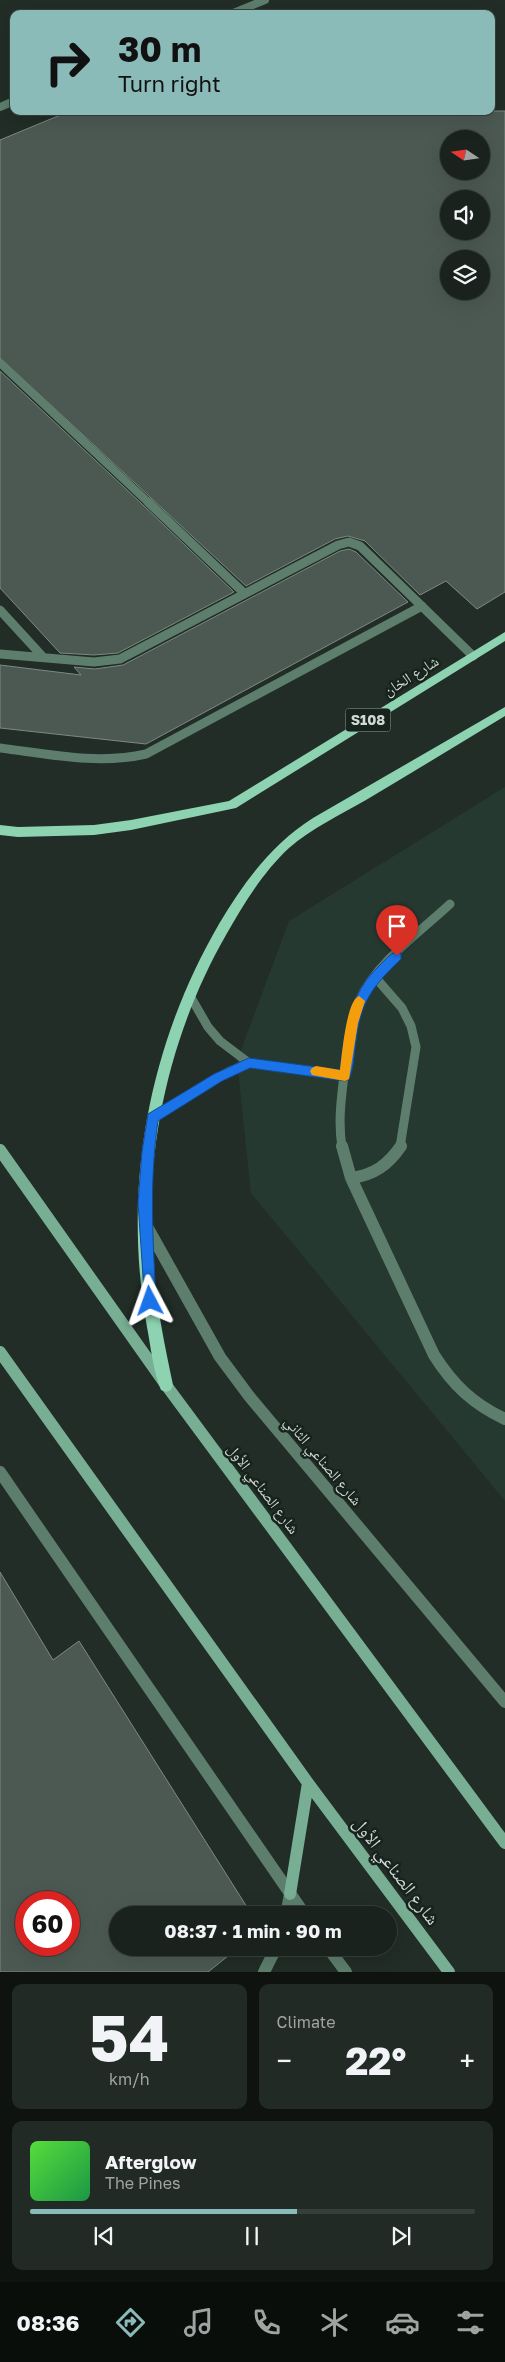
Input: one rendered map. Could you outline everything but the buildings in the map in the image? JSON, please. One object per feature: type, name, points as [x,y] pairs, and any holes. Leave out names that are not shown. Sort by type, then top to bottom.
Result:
[{"type":"main road","name":"شارع الخان","points":[[0,830],[18,832],[94,830],[131,825],[232,805],[505,636]]},
{"type":"main road","points":[[166,1385],[150,1301],[144,1221],[147,1160],[153,1118],[172,1043],[190,994],[206,960],[239,903],[267,866],[292,838],[505,711]]},
{"type":"main road","name":"شارع الصناعي الأول","points":[[0,1150],[166,1385],[505,1843]]},
{"type":"main road","name":"شارع الصناعي الأول","points":[[0,1352],[308,1783],[449,1972]]},
{"type":"main road","points":[[290,1894],[308,1783]]},
{"type":"street","points":[[241,10],[265,0]]},
{"type":"street","points":[[0,363],[244,593]]},
{"type":"street","points":[[0,654],[94,662],[120,659],[244,593],[338,545],[349,542],[360,546],[473,656]]},
{"type":"street","points":[[0,748],[111,760],[135,758],[146,754],[422,606]]},
{"type":"street","points":[[0,610],[43,657]]},
{"type":"street","points":[[450,904],[375,977],[360,998],[355,1011],[345,1076],[340,1132],[345,1162],[351,1178],[434,1355],[450,1382],[474,1404],[505,1419]]},
{"type":"street","points":[[351,1178],[363,1177],[380,1170],[392,1160],[401,1146],[416,1047],[414,1031],[400,1003],[375,977]]},
{"type":"street","points":[[190,994],[208,1027],[220,1041],[249,1063],[345,1076]]},
{"type":"street","points":[[153,1118],[215,1079],[249,1063]]},
{"type":"street","name":"شارع الصناعي الثاني","points":[[144,1221],[220,1358],[249,1396],[505,1702]]},
{"type":"street","points":[[0,1472],[299,1906]]},
{"type":"street","points":[[288,1906],[290,1894]]},
{"type":"street","points":[[264,1972],[272,1956]]},
{"type":"street","points":[[334,1956],[346,1972]]},
{"type":"shaded area","points":[[505,787],[505,1501],[251,1193],[237,1061],[289,921]]},
{"type":"slow traffic","points":[[316,1071],[345,1076],[352,1023],[359,1001]]},
{"type":"route","points":[[150,1301],[144,1203],[153,1118],[218,1077],[249,1063],[345,1076],[352,1023],[360,998],[375,977],[397,956]]}]
